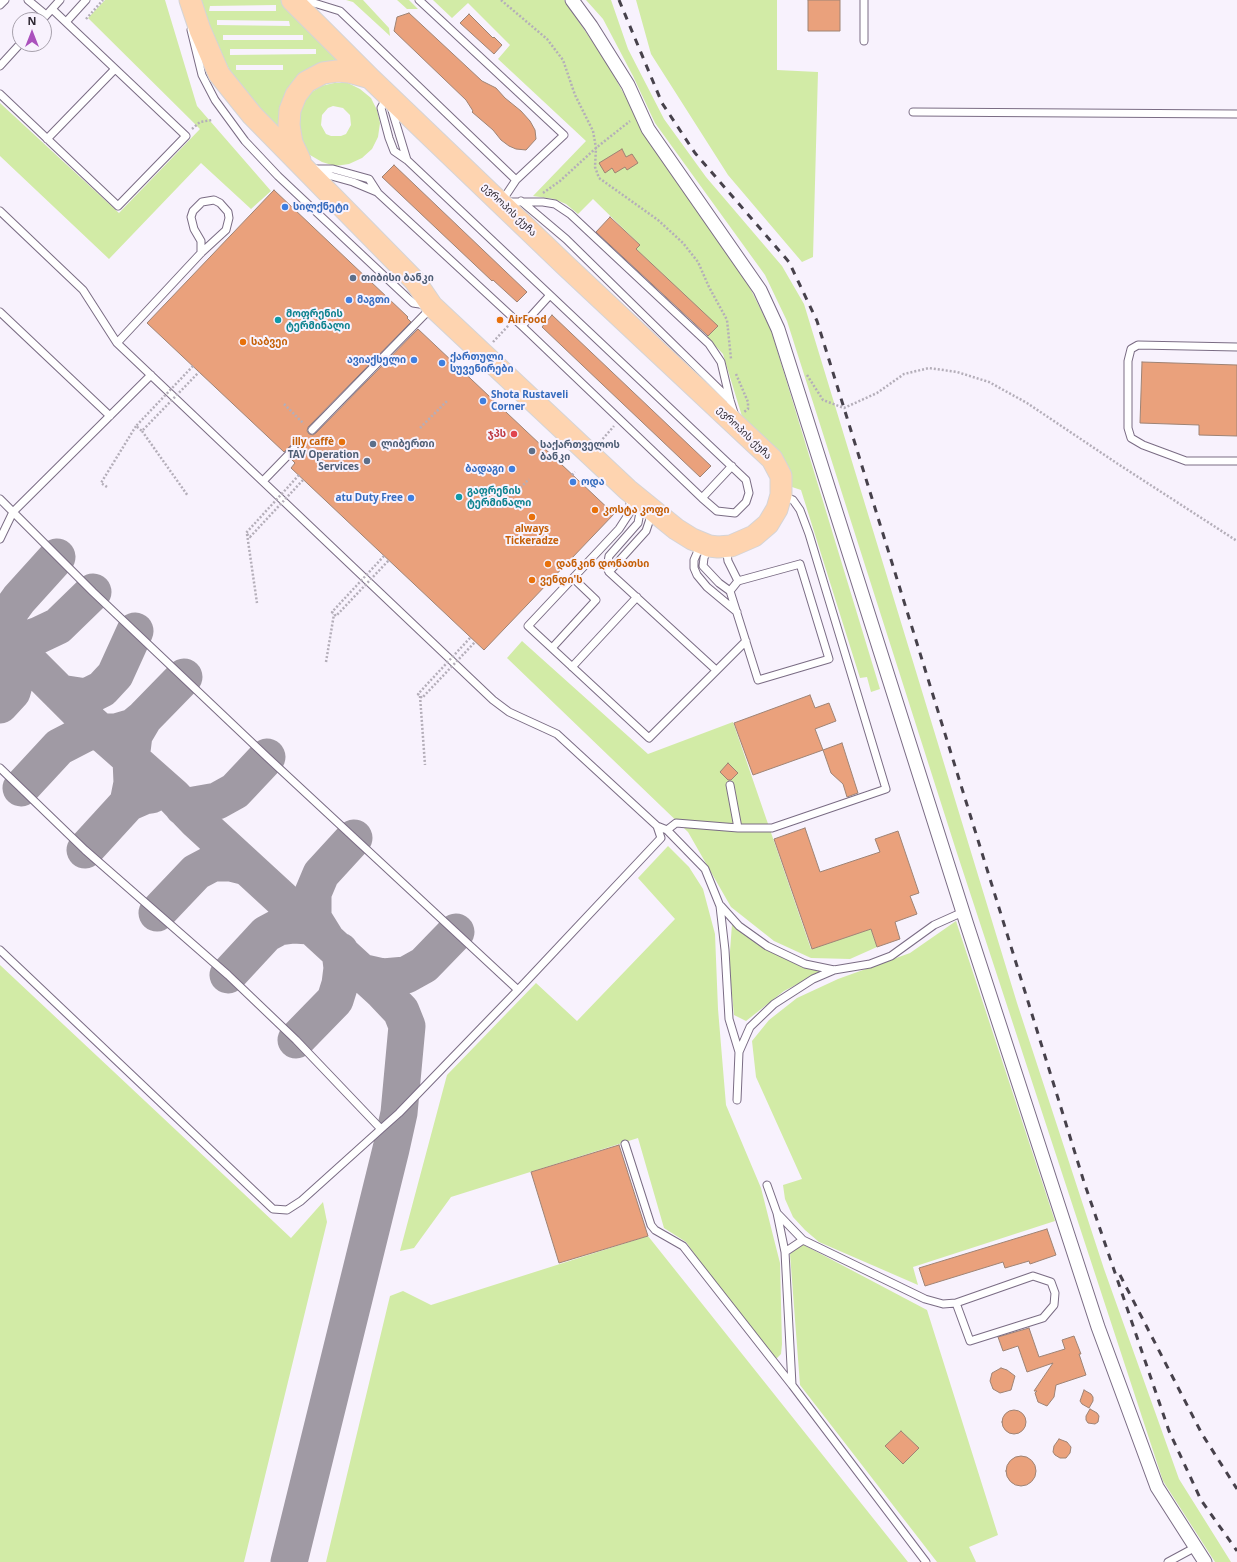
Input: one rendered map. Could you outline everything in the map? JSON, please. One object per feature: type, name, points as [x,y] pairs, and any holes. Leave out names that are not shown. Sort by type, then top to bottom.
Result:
[{"type":"main road","points":[[189,0],[200,30],[220,74],[252,116],[415,281],[432,306],[639,498],[676,528],[712,546]]},
{"type":"main road","name":"ევროპის ქუჩა","points":[[292,0],[388,95],[511,202],[740,421],[772,459],[781,476],[781,495],[777,509],[768,524],[754,536],[732,546],[712,546]]},
{"type":"main road","points":[[305,170],[292,143],[289,124],[290,110],[296,95],[306,82],[323,74],[337,71],[349,72],[370,78]]},
{"type":"street","points":[[572,0],[591,26],[628,85],[648,129],[760,290],[778,329],[963,912],[1098,1327],[1157,1487],[1194,1548],[1205,1562]]},
{"type":"lane","points":[[0,5],[5,0]]},
{"type":"lane","points":[[28,0],[39,12]]},
{"type":"lane","points":[[49,12],[60,0]]},
{"type":"lane","points":[[66,22],[86,0]]},
{"type":"lane","points":[[189,0],[191,34],[202,75],[215,100],[244,141],[278,176],[413,303],[432,306]]},
{"type":"lane","points":[[304,0],[340,11],[516,180]]},
{"type":"lane","points":[[419,0],[564,135],[516,180],[511,202]]},
{"type":"lane","points":[[864,0],[864,41]]},
{"type":"lane","points":[[0,94],[118,206],[186,136],[52,9]]},
{"type":"lane","points":[[0,66],[13,52]]},
{"type":"lane","points":[[47,138],[115,69]]},
{"type":"lane","points":[[305,170],[353,182],[378,193],[522,326],[702,498],[717,511],[735,513],[746,502],[749,493],[746,480],[407,160],[394,151],[381,108],[388,95]]},
{"type":"lane","points":[[388,95],[407,160]]},
{"type":"lane","points":[[913,112],[1237,114]]},
{"type":"lane","points":[[117,343],[201,254],[226,230],[229,218],[228,212],[220,203],[214,200],[202,202],[193,211],[191,217],[194,229],[201,242],[201,254]]},
{"type":"lane","points":[[511,202],[566,240],[730,400]]},
{"type":"lane","points":[[511,202],[542,202],[555,204],[570,214],[709,344],[721,362],[730,400],[740,421]]},
{"type":"lane","points":[[0,211],[83,290],[117,343],[493,700],[509,712],[557,734],[657,826],[667,830],[705,869],[720,906],[725,950],[729,1019],[739,1052],[737,1100]]},
{"type":"lane","points":[[522,326],[550,295]]},
{"type":"lane","points":[[312,430],[432,306]]},
{"type":"lane","points":[[0,312],[110,416]]},
{"type":"lane","points":[[1237,347],[1138,345],[1131,349],[1128,361],[1128,428],[1131,438],[1143,445],[1186,461],[1237,461]]},
{"type":"lane","points":[[0,539],[13,512],[151,375]]},
{"type":"lane","points":[[263,481],[294,449]]},
{"type":"lane","points":[[702,498],[732,466]]},
{"type":"lane","points":[[667,830],[676,822],[738,828],[772,828],[886,789],[809,534],[800,510],[793,500],[781,495]]},
{"type":"lane","points":[[639,498],[640,512],[638,523],[609,556],[607,568],[609,572],[716,670]]},
{"type":"lane","points":[[609,572],[646,531],[650,520],[639,498]]},
{"type":"lane","points":[[639,498],[631,503],[630,512],[626,520],[528,626],[649,738],[746,640]]},
{"type":"lane","points":[[0,499],[93,592],[267,757],[518,990]]},
{"type":"lane","points":[[712,546],[728,561],[738,581]]},
{"type":"lane","points":[[712,546],[704,558],[703,566],[730,591],[758,680],[829,659],[800,564],[738,581],[730,591]]},
{"type":"lane","points":[[712,546],[694,560],[694,568],[697,575],[707,586],[737,612]]},
{"type":"lane","points":[[552,648],[596,600],[573,578]]},
{"type":"lane","points":[[572,667],[637,597]]},
{"type":"lane","points":[[0,768],[85,850],[239,986],[296,1040],[381,1129]]},
{"type":"lane","points":[[730,785],[738,828]]},
{"type":"lane","points":[[0,950],[273,1209],[287,1210],[301,1200],[399,1113],[518,990],[661,838],[657,826]]},
{"type":"lane","points":[[720,906],[739,926],[766,946],[805,964],[834,970]]},
{"type":"lane","points":[[739,1052],[750,1027],[774,1004],[813,979],[834,970],[870,964],[891,956],[934,925],[963,912]]},
{"type":"lane","points":[[625,1144],[651,1225],[656,1230],[683,1246],[792,1385],[926,1562]]},
{"type":"lane","points":[[767,1185],[777,1213],[786,1252],[792,1385]]},
{"type":"lane","points":[[777,1213],[803,1240],[925,1299],[943,1304],[956,1303],[1033,1276],[1051,1282],[1055,1293],[1054,1305],[1043,1318],[970,1340],[956,1303]]},
{"type":"lane","points":[[786,1252],[803,1240]]},
{"type":"lane","points":[[1168,1562],[1194,1548]]},
{"type":"path","points":[[86,19],[103,0]]},
{"type":"path","points":[[501,0],[547,39],[563,60],[575,95],[593,131],[596,148],[595,167],[599,178],[658,220],[683,243],[698,262],[709,287],[727,320],[732,360]]},
{"type":"path","points":[[542,194],[560,181],[596,148],[640,113]]},
{"type":"path","points":[[186,136],[200,122],[212,120]]},
{"type":"path","points":[[107,487],[101,483],[136,426],[193,366]]},
{"type":"path","points":[[734,367],[738,381],[748,402],[748,409],[740,421]]},
{"type":"path","points":[[807,374],[823,400],[844,408],[877,394],[904,374],[929,368],[957,372],[989,382],[1027,403],[1237,541]]},
{"type":"path","points":[[142,431],[199,372]]},
{"type":"path","points":[[468,376],[471,373]]},
{"type":"path","points":[[420,428],[448,400]]},
{"type":"path","points":[[284,404],[304,424]]},
{"type":"path","points":[[136,426],[142,431],[188,496]]},
{"type":"path","points":[[257,603],[246,533],[299,475]]},
{"type":"path","points":[[501,508],[529,479]]},
{"type":"path","points":[[247,534],[250,537],[303,480]]},
{"type":"path","points":[[326,662],[334,614],[332,612],[384,556]]},
{"type":"path","points":[[334,614],[336,616],[389,560]]},
{"type":"path","points":[[425,765],[420,696],[418,694],[470,638]]},
{"type":"path","points":[[420,696],[422,698],[475,642]]},
{"type":"green space","points":[[105,0],[165,0],[197,106],[271,191],[251,209],[201,163],[109,259],[0,156],[0,103],[119,213],[200,129],[88,18]]},
{"type":"green space","points":[[200,0],[283,0],[342,63],[324,64],[279,134],[236,82],[209,31]],"holes":[[[276,5],[276,11],[209,11],[210,6]],[[217,20],[289,21],[290,26],[217,25]],[[223,35],[303,35],[303,40],[223,40]],[[230,49],[316,49],[316,54],[230,55]],[[236,65],[283,65],[283,70],[236,70]]]},
{"type":"green space","points":[[346,0],[363,0],[389,28],[390,36],[353,2]]},
{"type":"green space","points":[[397,0],[409,0],[418,9],[407,9]]},
{"type":"green space","points":[[433,0],[564,0],[607,63],[642,127],[669,171],[747,282],[771,330],[880,689],[871,692],[867,677],[860,678],[801,490],[789,486],[744,423],[723,354],[707,337],[717,326],[636,249],[640,245],[593,199],[578,214],[566,204],[554,199],[533,196],[586,141],[498,59],[510,45],[468,3],[452,18]]},
{"type":"green space","points":[[586,0],[611,0],[628,49],[664,119],[706,177],[782,266],[804,304],[1017,1003],[1104,1269],[1179,1479],[1231,1562],[1215,1562],[1163,1481],[956,850],[787,321],[765,275],[655,123],[633,76],[603,19]]},
{"type":"green space","points":[[636,0],[777,0],[777,70],[818,72],[813,257],[802,262],[728,175],[651,54]]},
{"type":"green space","points":[[334,83],[348,83],[360,89],[371,98],[377,110],[380,123],[378,137],[372,149],[362,158],[349,164],[335,166],[322,162],[310,155],[302,145],[297,132],[301,105],[309,94],[321,86]],"holes":[[[333,106],[343,108],[350,115],[351,125],[346,134],[341,136],[331,136],[326,134],[321,125],[322,115],[328,108]]]},
{"type":"green space","points":[[522,641],[648,754],[733,722],[811,949],[871,929],[877,947],[850,959],[811,958],[774,941],[731,907],[688,832],[507,658]]},
{"type":"green space","points":[[668,846],[689,867],[703,889],[715,934],[718,1009],[726,1105],[761,1188],[780,1263],[782,1344],[781,1354],[776,1359],[765,1354],[686,1242],[664,1228],[638,1138],[451,1197],[414,1248],[400,1251],[447,1075],[536,983],[577,1021],[675,919],[638,878]]},
{"type":"green space","points":[[956,921],[1055,1221],[913,1267],[918,1285],[819,1242],[793,1217],[785,1199],[783,1185],[802,1179],[756,1077],[752,1041],[769,1020],[797,998],[838,979],[910,953]]},
{"type":"green space","points":[[732,924],[749,938],[800,966],[823,971],[784,991],[746,1021],[734,1015],[729,965]]},
{"type":"green space","points":[[0,965],[291,1238],[323,1202],[327,1222],[244,1562],[0,1562]]},
{"type":"green space","points":[[648,1236],[908,1562],[326,1562],[390,1296],[403,1291],[431,1305]]},
{"type":"green space","points":[[802,1244],[927,1310],[998,1535],[969,1547],[976,1562],[937,1562],[800,1385],[790,1254]]},
{"type":"building","points":[[808,0],[840,0],[840,31],[808,31]]},
{"type":"building","points":[[409,13],[482,81],[496,88],[530,121],[535,130],[536,139],[526,150],[516,149],[501,140],[493,130],[472,112],[473,111],[466,100],[394,31],[397,17]]},
{"type":"building","points":[[469,14],[502,45],[494,54],[460,23]]},
{"type":"building","points":[[622,149],[626,157],[632,154],[638,163],[627,170],[625,167],[615,173],[612,168],[605,173],[599,163]]},
{"type":"building","points":[[394,165],[527,292],[517,302],[493,280],[492,281],[382,177]]},
{"type":"building","points":[[274,190],[408,317],[407,318],[411,322],[308,427],[307,431],[309,434],[313,435],[316,433],[418,329],[614,514],[484,650],[291,468],[295,463],[291,459],[299,451],[298,446],[292,444],[284,452],[147,323]]},
{"type":"building","points":[[610,217],[640,245],[636,249],[718,326],[708,336],[596,232]]},
{"type":"building","points":[[552,315],[711,466],[700,477],[542,327]]},
{"type":"building","points":[[1142,362],[1237,365],[1237,436],[1199,435],[1199,425],[1140,423]]},
{"type":"building","points":[[810,695],[815,708],[829,703],[836,721],[815,729],[823,750],[753,775],[734,723]]},
{"type":"building","points":[[842,743],[858,793],[847,797],[843,784],[831,773],[823,750]]},
{"type":"building","points":[[728,763],[738,773],[731,780],[728,780],[720,772]]},
{"type":"building","points":[[805,828],[820,872],[880,852],[875,839],[898,831],[919,893],[910,896],[917,914],[895,922],[900,939],[877,947],[871,929],[812,949],[774,839]]},
{"type":"building","points":[[619,1145],[648,1236],[559,1263],[531,1172]]},
{"type":"building","points":[[1047,1229],[1056,1255],[1030,1264],[1029,1261],[1005,1268],[1003,1262],[925,1286],[919,1268]]},
{"type":"building","points":[[1029,1328],[1039,1357],[1065,1349],[1062,1340],[1074,1336],[1081,1354],[1079,1354],[1086,1375],[1056,1385],[1054,1397],[1047,1406],[1038,1402],[1035,1393],[1037,1391],[1034,1391],[1053,1363],[1027,1372],[1018,1346],[1003,1351],[998,1337]]},
{"type":"building","points":[[1001,1368],[1007,1370],[1015,1376],[1011,1390],[1000,1393],[993,1389],[990,1381],[992,1373]]},
{"type":"building","points":[[1084,1390],[1093,1397],[1093,1401],[1089,1408],[1080,1401]]},
{"type":"building","points":[[1090,1409],[1099,1416],[1098,1422],[1095,1424],[1088,1423],[1086,1420],[1086,1416]]},
{"type":"building","points":[[1014,1410],[1019,1411],[1025,1417],[1025,1427],[1019,1433],[1014,1434],[1009,1433],[1003,1427],[1002,1422],[1003,1417],[1009,1411]]},
{"type":"building","points":[[901,1431],[919,1448],[903,1464],[885,1446]]},
{"type":"building","points":[[1059,1439],[1067,1442],[1071,1447],[1070,1453],[1066,1458],[1060,1458],[1053,1452],[1054,1446]]},
{"type":"building","points":[[1021,1456],[1032,1460],[1036,1471],[1032,1482],[1021,1486],[1010,1482],[1006,1471],[1010,1460]]},
{"type":"taxiway","points":[[9,643],[5,630],[6,617],[19,599],[57,557]]},
{"type":"taxiway","points":[[0,634],[15,639],[27,639],[39,635],[58,626],[93,592]]},
{"type":"taxiway","points":[[60,693],[86,697],[102,689],[115,675],[135,631]]},
{"type":"taxiway","points":[[0,633],[86,719],[173,796],[197,821],[383,992],[401,1011],[407,1026],[399,1113],[289,1562]]},
{"type":"taxiway","points":[[0,705],[12,692],[17,674],[18,661],[16,649]]},
{"type":"taxiway","points":[[128,803],[132,783],[131,759],[134,735],[144,718],[184,677]]},
{"type":"taxiway","points":[[21,788],[59,747],[88,732],[116,732],[133,727],[144,718]]},
{"type":"taxiway","points":[[183,807],[217,801],[235,791],[267,757]]},
{"type":"taxiway","points":[[85,850],[128,803],[144,796],[151,795]]},
{"type":"taxiway","points":[[326,939],[313,918],[313,893],[321,874],[354,838]]},
{"type":"taxiway","points":[[157,913],[196,872],[213,863],[231,863],[247,867]]},
{"type":"taxiway","points":[[228,975],[266,934],[279,927],[294,925],[310,926]]},
{"type":"taxiway","points":[[361,972],[383,977],[406,975],[424,965],[456,932]]},
{"type":"taxiway","points":[[296,1040],[335,1000],[340,984],[342,968],[340,951]]},
{"type":"railway","points":[[619,0],[662,103],[695,153],[789,262],[817,321],[1084,1182],[1169,1431],[1201,1500],[1237,1551]]},
{"type":"railway","points":[[1120,1275],[1202,1434],[1237,1489]]},
{"type":"place","name":"სილქნეტი","points":[[285,207]]},
{"type":"place","name":"თიბისი ბანკი","points":[[353,278]]},
{"type":"place","name":"მაგთი","points":[[349,300]]},
{"type":"place","name":"მოფრენის ტერმინალი","points":[[278,320]]},
{"type":"place","name":"AirFood","points":[[500,320]]},
{"type":"place","name":"საბვეი","points":[[243,342]]},
{"type":"place","name":"ავიაქსელი","points":[[414,360]]},
{"type":"place","name":"ქართული სუვენირები","points":[[442,363]]},
{"type":"place","name":"Shota Rustaveli Corner","points":[[483,401]]},
{"type":"place","name":"ჯპს","points":[[514,434]]},
{"type":"place","name":"illy caffè","points":[[342,442]]},
{"type":"place","name":"ლიბერთი","points":[[373,444]]},
{"type":"place","name":"საქართველოს ბანკი","points":[[532,451]]},
{"type":"place","name":"TAV Operation Services","points":[[367,461]]},
{"type":"place","name":"ბადაგი","points":[[512,469]]},
{"type":"place","name":"ოდა","points":[[573,482]]},
{"type":"place","name":"გაფრენის ტერმინალი","points":[[459,497]]},
{"type":"place","name":"atu Duty Free","points":[[411,498]]},
{"type":"place","name":"კოსტა კოფი","points":[[595,510]]},
{"type":"place","name":"always Tickeradze","points":[[532,517]]},
{"type":"place","name":"დანკინ დონათსი","points":[[548,564]]},
{"type":"place","name":"ვენდი'ს","points":[[532,580]]}]
